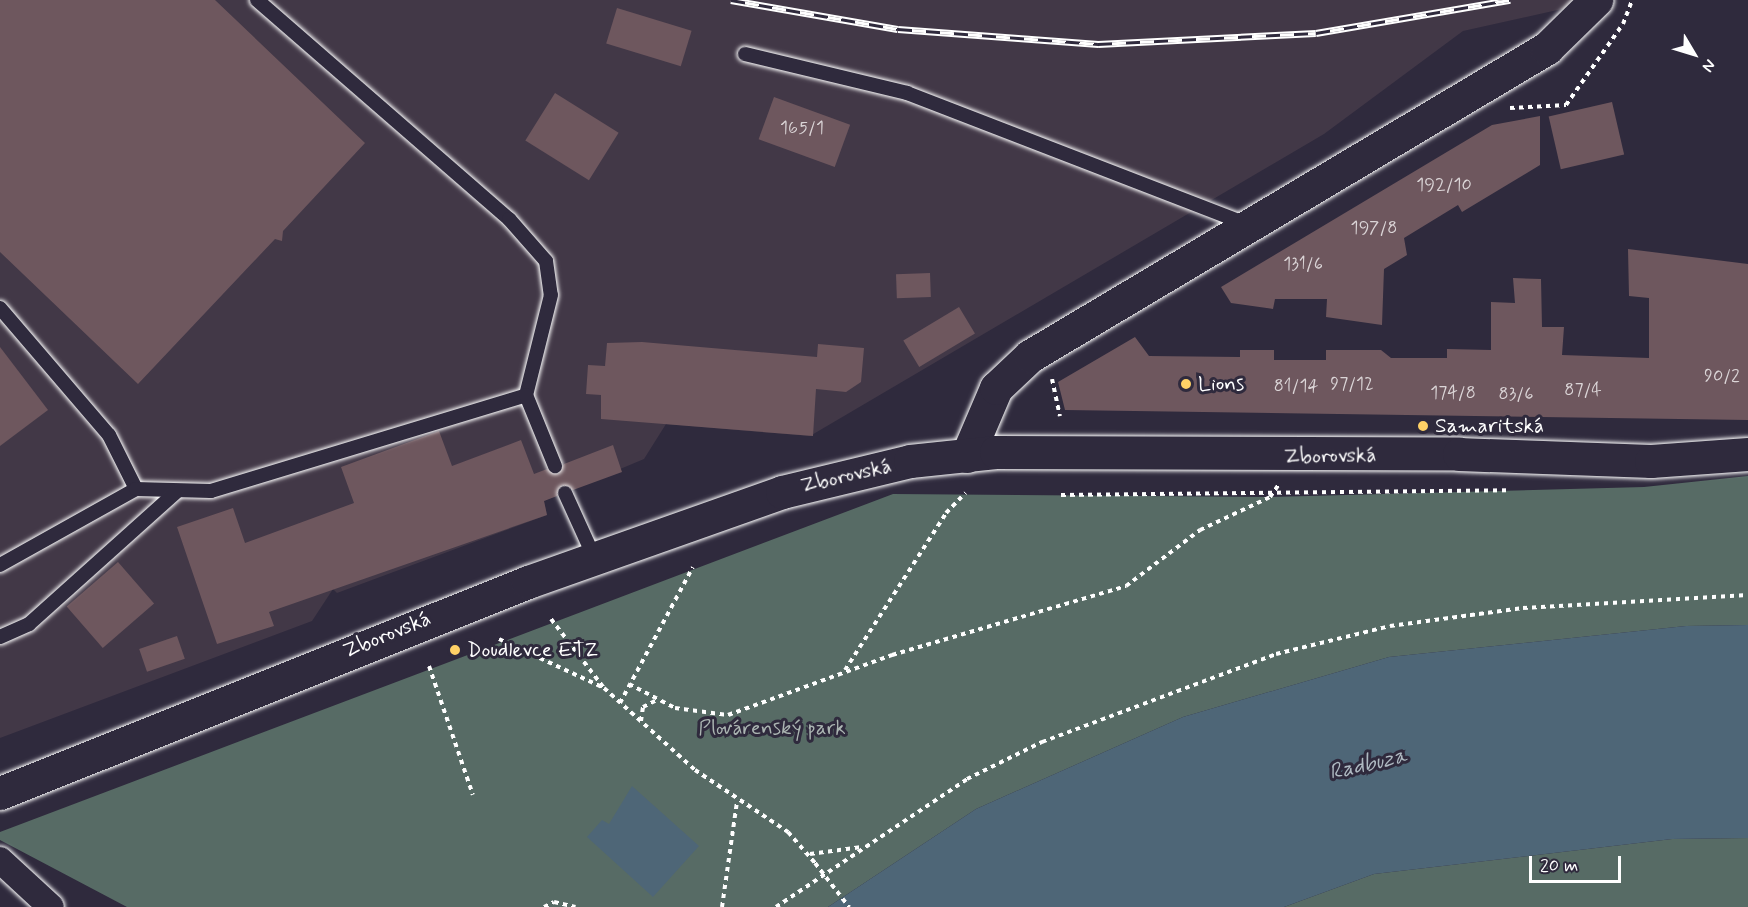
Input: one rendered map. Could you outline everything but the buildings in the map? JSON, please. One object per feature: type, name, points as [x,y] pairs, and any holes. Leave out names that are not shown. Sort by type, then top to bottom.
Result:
[{"type":"main road","points":[[967,456],[996,388],[1030,356],[1246,224],[1546,48],[1596,0]]},
{"type":"main road","name":"Zborovská","points":[[0,793],[441,613],[782,492],[910,461],[967,456],[1296,457],[1459,454],[1651,461],[1748,454]]},
{"type":"street","points":[[0,860],[51,907]]},
{"type":"lane","points":[[257,0],[509,219],[546,261],[551,295],[526,395],[555,466]]},
{"type":"lane","points":[[745,54],[907,93],[1246,224]]},
{"type":"lane","points":[[0,308],[109,435],[136,489]]},
{"type":"lane","points":[[0,565],[136,489],[211,491],[526,395]]},
{"type":"lane","points":[[0,637],[29,624],[129,540],[177,490]]},
{"type":"lane","points":[[565,493],[595,559]]},
{"type":"path","points":[[1584,84],[1632,0]]},
{"type":"path","points":[[629,684],[675,708],[728,715],[844,671],[1126,586],[1200,530],[1270,497],[1296,457]]},
{"type":"path","points":[[1060,495],[1270,497],[1516,490]]},
{"type":"path","points":[[844,671],[946,513],[965,493]]},
{"type":"path","points":[[620,703],[693,567]]},
{"type":"path","points":[[776,907],[967,779],[1042,742],[1276,654],[1390,627],[1523,608],[1748,595]]},
{"type":"path","points":[[551,619],[604,688],[737,801],[788,832],[810,854],[849,907]]},
{"type":"path","points":[[499,639],[604,688]]},
{"type":"path","points":[[429,666],[473,795]]},
{"type":"path","points":[[641,721],[643,707],[658,699]]},
{"type":"path","points":[[722,907],[737,801]]},
{"type":"path","points":[[810,854],[864,846]]},
{"type":"path","points":[[544,907],[554,902],[575,907]]},
{"type":"shaded area","points":[[0,0],[1602,0],[1463,31],[1324,134],[810,436],[666,424],[644,459],[544,501],[547,515],[337,593],[333,589],[312,621],[0,738]]},
{"type":"green space","name":"Plovárenský park","points":[[1748,476],[1748,625],[1686,626],[1389,657],[1183,717],[976,809],[828,907],[127,907],[0,840],[0,832],[893,494],[1270,497],[1644,487]]},
{"type":"green space","points":[[1748,838],[1748,907],[1284,907],[1374,874],[1672,839]]},
{"type":"water","name":"Radbuza","points":[[1748,625],[1748,838],[1672,839],[1374,874],[1284,907],[828,907],[976,809],[1183,717],[1389,657],[1686,626]]},
{"type":"water","points":[[632,786],[699,846],[653,897],[587,837],[602,820],[609,824]]},
{"type":"railway","points":[[731,0],[898,29],[1098,44],[1316,33],[1510,0]]},
{"type":"place","name":"Lions","points":[[1186,384]]},
{"type":"place","name":"Samaritská","points":[[1423,426]]},
{"type":"place","name":"Doudlevce ETZ","points":[[455,650]]}]
